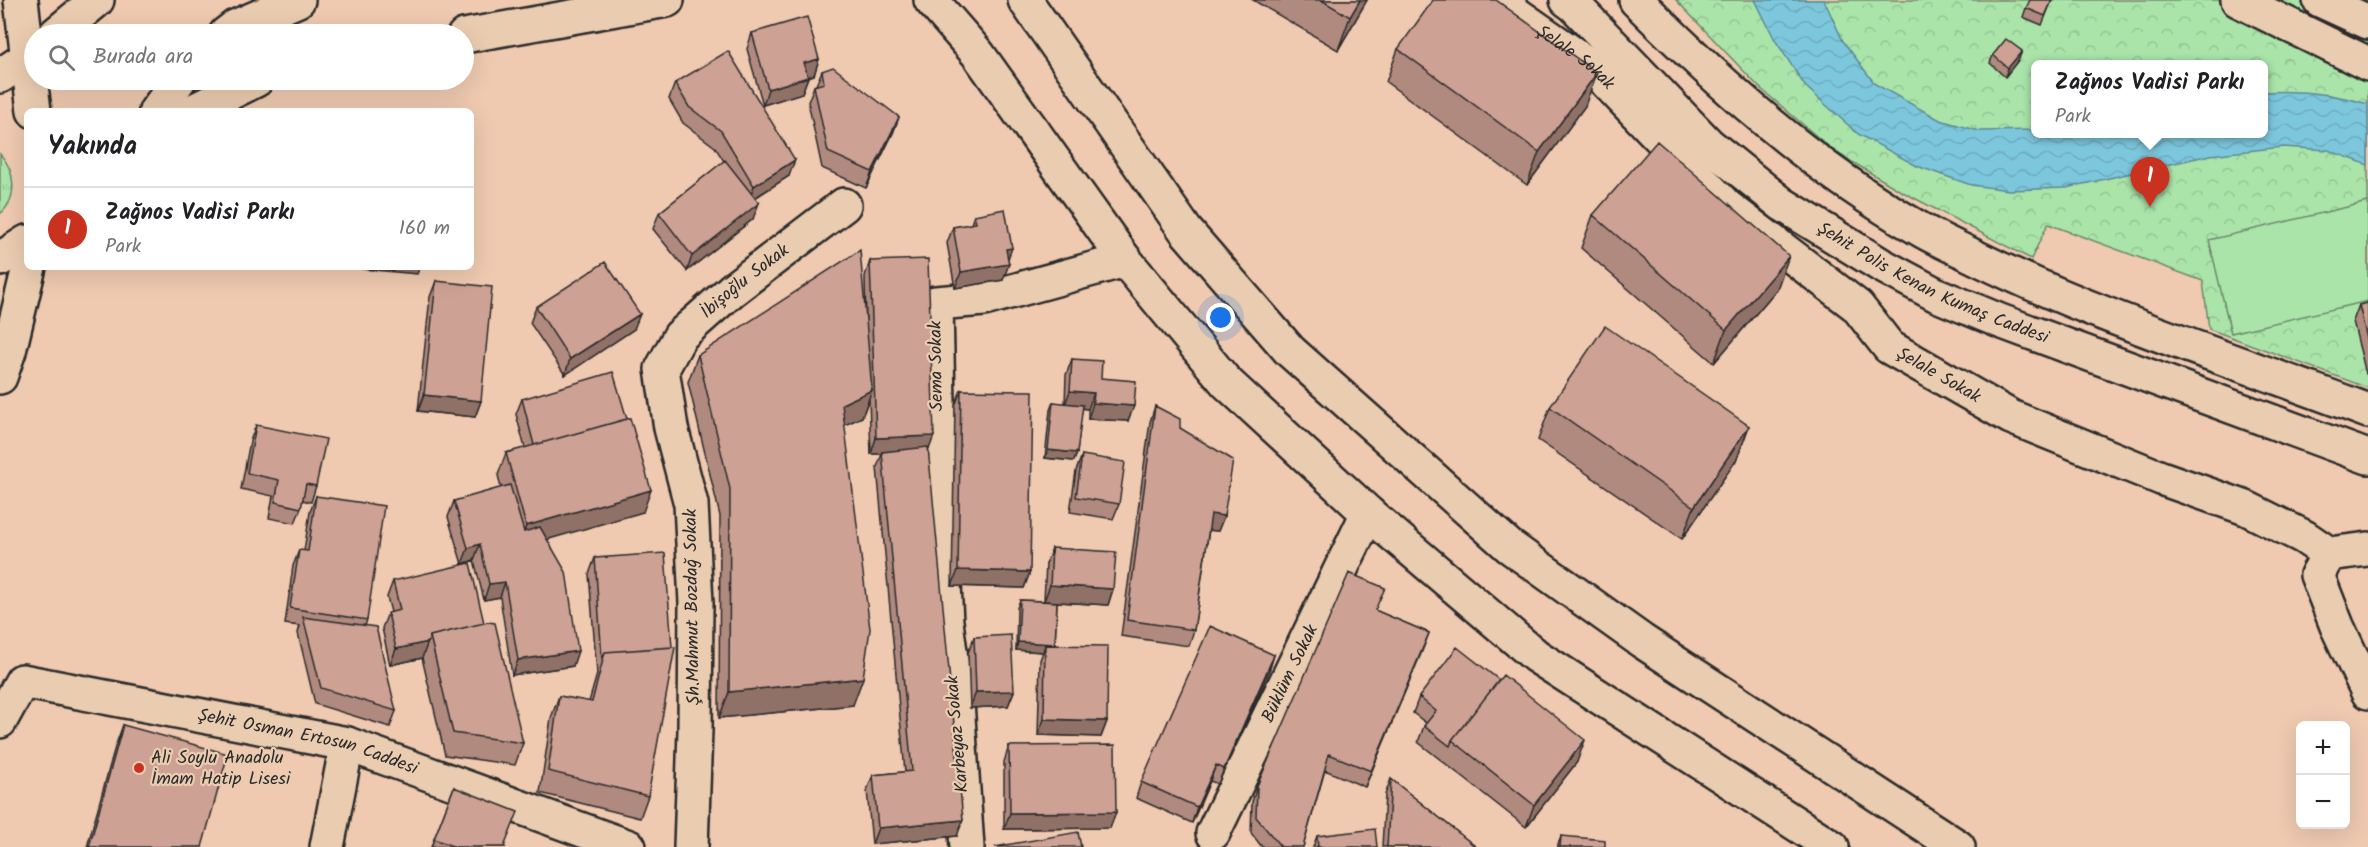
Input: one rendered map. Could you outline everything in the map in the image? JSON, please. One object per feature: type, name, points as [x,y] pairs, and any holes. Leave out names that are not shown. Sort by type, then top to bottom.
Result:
[{"type":"street","points":[[21,0],[25,24]]},
{"type":"street","points":[[68,24],[97,0]]},
{"type":"street","points":[[242,24],[298,0]]},
{"type":"street","points":[[474,34],[667,0]]},
{"type":"street","points":[[931,0],[978,54],[1125,260],[1226,382],[1368,513],[1536,656],[1832,847]]},
{"type":"street","points":[[1025,0],[1186,231],[1290,351],[1509,546],[1642,642],[1958,847]]},
{"type":"street","name":"Şelale Sokak","points":[[1496,0],[1592,67],[1726,206],[1857,306],[1889,347],[2011,417],[2161,478],[2246,508],[2304,537],[2329,554]]},
{"type":"street","name":"Şehit Polis Kenan Kumaş Caddesi","points":[[1567,0],[1643,74],[1708,144],[1782,204],[1881,265],[1937,295],[2000,321],[2368,457]]},
{"type":"street","points":[[1636,0],[1742,102],[1827,170],[1918,229],[2010,274],[2091,309],[2368,411]]},
{"type":"street","points":[[2238,0],[2368,64]]},
{"type":"street","points":[[2320,0],[2368,22]]},
{"type":"street","points":[[0,76],[24,61]]},
{"type":"street","points":[[33,90],[34,108]]},
{"type":"street","points":[[158,108],[172,90]]},
{"type":"street","points":[[199,108],[236,90]]},
{"type":"street","name":"İbişoğlu Sokak","points":[[662,369],[680,336],[732,290],[844,205]]},
{"type":"street","points":[[0,259],[24,244]]},
{"type":"street","name":"Sema Sokak","points":[[946,622],[940,507],[936,303],[984,298],[1125,260]]},
{"type":"street","points":[[0,377],[9,351],[28,270]]},
{"type":"street","name":"Şh.Mahmut Bozdağ Sokak","points":[[662,369],[671,428],[692,504],[696,626],[691,847]]},
{"type":"street","name":"Büklüm Sokak","points":[[1213,832],[1368,513]]},
{"type":"street","points":[[2368,549],[2329,554],[2317,574],[2337,626],[2368,692]]},
{"type":"street","name":"Karbeyaz Sokak","points":[[946,622],[957,704],[966,847]]},
{"type":"street","name":"Şehit Osman Ertosun Caddesi","points":[[0,721],[22,681],[347,744],[629,847]]},
{"type":"street","points":[[327,847],[347,744]]},
{"type":"green space","points":[[1676,0],[2368,0],[2368,388],[2209,329],[2203,281],[2048,224],[2031,259],[1899,190],[1834,151],[1759,87]]},
{"type":"green space","points":[[0,154],[9,168],[13,184],[10,200],[0,214]]},
{"type":"green space","points":[[2368,202],[2368,301],[2231,333],[2209,240]]},
{"type":"water","points":[[1755,0],[1824,0],[1843,41],[1875,84],[1940,120],[1979,131],[2031,130],[2031,138],[2268,138],[2268,92],[2291,91],[2342,97],[2368,104],[2368,165],[2328,150],[2283,147],[2210,155],[2066,188],[2009,190],[1971,185],[1917,166],[1858,134],[1805,86],[1775,40]]},
{"type":"building","points":[[1321,0],[1360,0],[1350,17]]},
{"type":"building","points":[[1433,0],[1496,0],[1597,73],[1539,152],[1398,49]]},
{"type":"building","points":[[2030,0],[2052,0],[2045,16],[2026,8]]},
{"type":"building","points":[[807,17],[819,59],[804,63],[808,77],[768,89],[752,33]]},
{"type":"building","points":[[2006,39],[2022,51],[2008,68],[1993,55]]},
{"type":"building","points":[[728,51],[795,160],[754,186],[721,131],[689,107],[675,83]]},
{"type":"building","points":[[833,67],[899,117],[872,172],[828,152],[814,86],[824,83],[822,71]]},
{"type":"building","points":[[1657,141],[1789,256],[1726,330],[1593,215]]},
{"type":"building","points":[[725,160],[759,203],[692,256],[659,213]]},
{"type":"building","points":[[1005,209],[1012,248],[1006,249],[1009,264],[961,272],[953,227],[976,223],[974,215]]},
{"type":"building","points":[[860,250],[872,390],[842,404],[870,629],[863,678],[729,692],[730,489],[698,355]]},
{"type":"building","points":[[928,259],[934,436],[876,438],[870,261]]},
{"type":"building","points":[[605,262],[640,314],[570,359],[536,307]]},
{"type":"building","points":[[436,281],[492,287],[481,401],[424,395]]},
{"type":"building","points":[[2368,303],[2368,343],[2359,305]]},
{"type":"building","points":[[1605,326],[1749,426],[1694,507],[1550,407]]},
{"type":"building","points":[[1072,359],[1102,361],[1101,378],[1136,381],[1134,406],[1093,403],[1094,393],[1070,391]]},
{"type":"building","points":[[613,372],[627,419],[534,445],[522,399]]},
{"type":"building","points":[[961,390],[1033,391],[1030,572],[958,570]]},
{"type":"building","points":[[1053,402],[1083,405],[1077,453],[1048,450]]},
{"type":"building","points":[[1155,406],[1180,419],[1180,428],[1233,460],[1224,516],[1211,514],[1194,630],[1127,620]]},
{"type":"building","points":[[630,418],[651,490],[526,526],[506,453]]},
{"type":"building","points":[[256,425],[326,439],[316,486],[306,484],[301,508],[275,502],[279,480],[247,473]]},
{"type":"building","points":[[928,447],[963,820],[878,828],[873,775],[912,771],[882,452]]},
{"type":"building","points":[[1082,455],[1125,462],[1119,504],[1076,497]]},
{"type":"building","points":[[510,485],[524,532],[540,527],[566,572],[578,651],[518,660],[505,582],[489,584],[480,544],[468,548],[454,501]]},
{"type":"building","points":[[316,496],[384,506],[367,620],[290,608],[299,550],[308,551]]},
{"type":"building","points":[[1052,548],[1116,552],[1113,589],[1050,585]]},
{"type":"building","points":[[665,553],[672,647],[605,652],[602,658],[595,558]]},
{"type":"building","points":[[470,563],[484,623],[430,636],[428,642],[396,649],[388,613],[400,610],[393,581]]},
{"type":"building","points":[[1349,573],[1385,588],[1375,610],[1429,633],[1371,771],[1329,754],[1303,847],[1281,847],[1256,817],[1257,786]]},
{"type":"building","points":[[1020,600],[1057,602],[1055,644],[1018,642]]},
{"type":"building","points":[[303,617],[376,627],[396,711],[321,688]]},
{"type":"building","points":[[488,622],[495,623],[523,743],[453,733],[430,636]]},
{"type":"building","points":[[1210,626],[1274,655],[1224,769],[1216,765],[1197,807],[1141,782]]},
{"type":"building","points":[[1011,635],[1014,691],[976,692],[974,637]]},
{"type":"building","points":[[1045,645],[1108,646],[1107,721],[1044,719]]},
{"type":"building","points":[[675,647],[648,796],[548,771],[559,696],[592,702],[605,652]]},
{"type":"building","points":[[1457,647],[1499,680],[1452,740],[1450,746],[1424,726],[1436,711],[1419,697]]},
{"type":"building","points":[[1503,675],[1585,740],[1534,805],[1452,740]]},
{"type":"building","points":[[123,725],[228,754],[202,847],[89,847]]},
{"type":"building","points":[[1115,745],[1116,812],[1010,813],[1009,746]]},
{"type":"building","points":[[1391,779],[1476,847],[1387,847]]},
{"type":"building","points":[[454,787],[518,812],[504,847],[455,847],[434,839]]},
{"type":"building","points":[[1375,829],[1377,847],[1318,847],[1317,836]]},
{"type":"building","points":[[1078,832],[1081,847],[995,847]]},
{"type":"building","points":[[1561,836],[1605,840],[1605,847],[1560,847]]},
{"type":"place","name":"Zağnos Vadisi Parkı","points":[[2150,207]]},
{"type":"place","name":"Ali Soylu Anadolu İmam Hatip Lisesi","points":[[139,768]]}]
